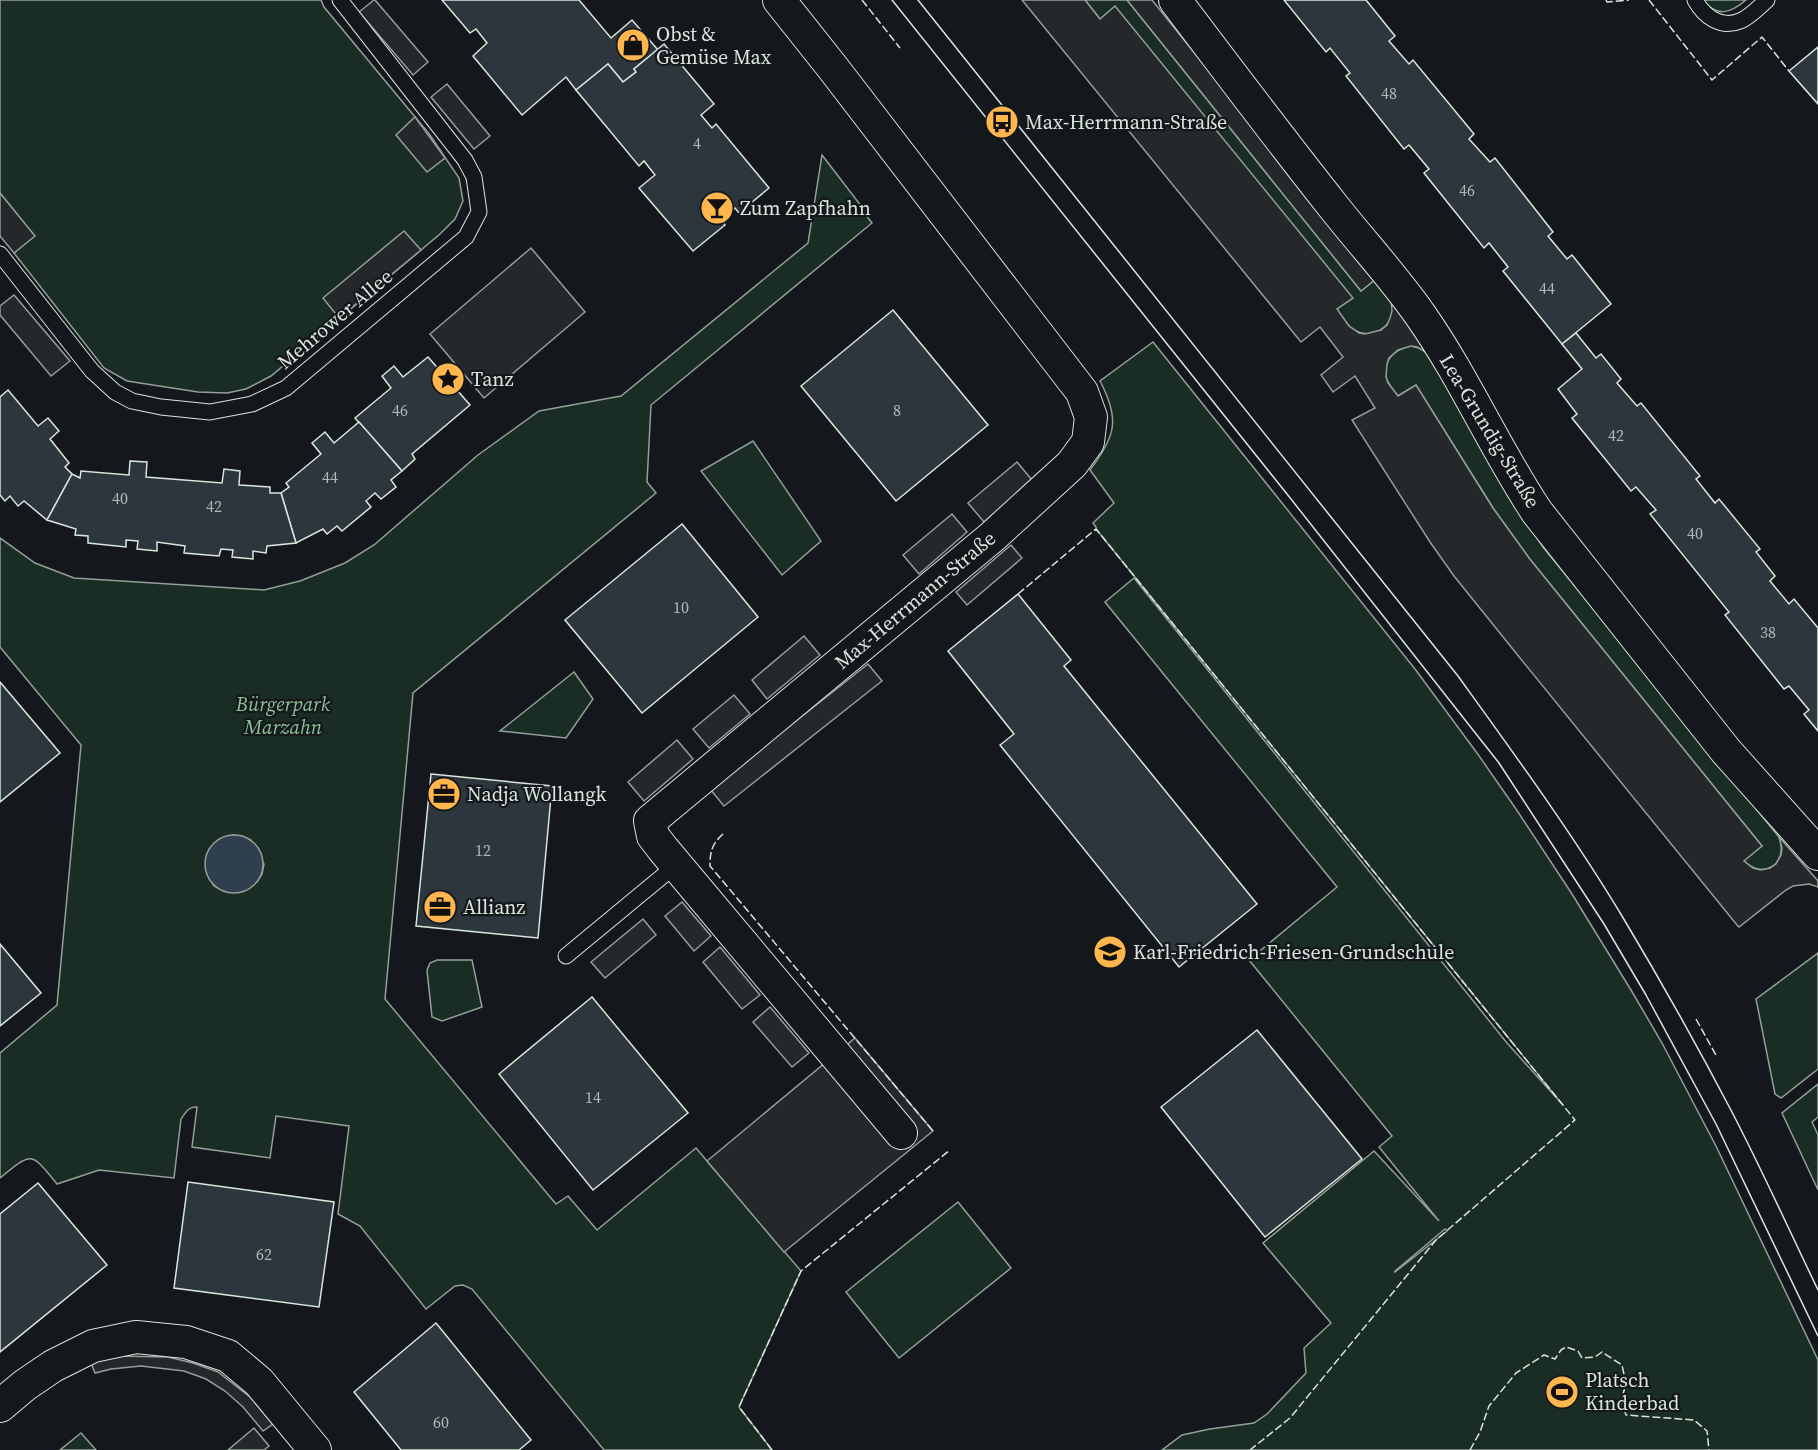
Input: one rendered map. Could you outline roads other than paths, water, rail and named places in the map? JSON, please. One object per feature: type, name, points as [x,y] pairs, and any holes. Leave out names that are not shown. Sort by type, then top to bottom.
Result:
[{"type":"street","name":"Max-Herrmann-Straße","points":[[778,0],[1082,392],[1091,417],[1088,442],[1072,464],[992,537],[650,821],[653,836],[676,865],[901,1133]]},
{"type":"street","name":"Lea-Grundig-Straße","points":[[1174,0],[1422,317],[1516,481],[1537,512],[1726,751],[1818,854]]},
{"type":"street","points":[[0,1406],[53,1366],[93,1346],[136,1337],[186,1342],[228,1356],[259,1382],[315,1450]]},
{"type":"lane","name":"Mehrower Allee","points":[[0,254],[92,371],[115,392],[132,401],[160,407],[210,412],[252,404],[286,387],[466,237],[479,212],[474,177],[465,160],[340,0]]},
{"type":"lane","points":[[1695,0],[1702,12],[1713,20],[1726,23],[1739,21],[1767,0]]},
{"type":"lane","points":[[566,956],[676,865]]},
{"type":"water","points":[[228,835],[240,835],[255,843],[263,858],[263,870],[255,885],[240,893],[228,893],[213,885],[205,870],[205,858],[213,843]]},
{"type":"tram line","points":[[892,0],[1499,763],[1604,924],[1646,995],[1716,1124],[1818,1336]]},
{"type":"tram line","points":[[918,0],[1458,676],[1543,795],[1622,916],[1693,1039],[1744,1136],[1818,1290]]},
{"type":"place","name":"Obst & Gemüse Max","points":[[633,45]]},
{"type":"place","name":"Max-Herrmann-Straße","points":[[1002,122]]},
{"type":"place","name":"Zum Zapfhahn","points":[[717,208]]},
{"type":"place","name":"Tanz","points":[[448,379]]},
{"type":"place","name":"Nadja Wollangk","points":[[444,794]]},
{"type":"place","name":"Allianz","points":[[440,907]]},
{"type":"place","name":"Karl-Friedrich-Friesen-Grundschule","points":[[1110,952]]},
{"type":"place","name":"Platsch Kinderbad","points":[[1562,1392]]},
{"type":"park label","name":"Bürgerpark Marzahn","points":[[283,716]]}]
